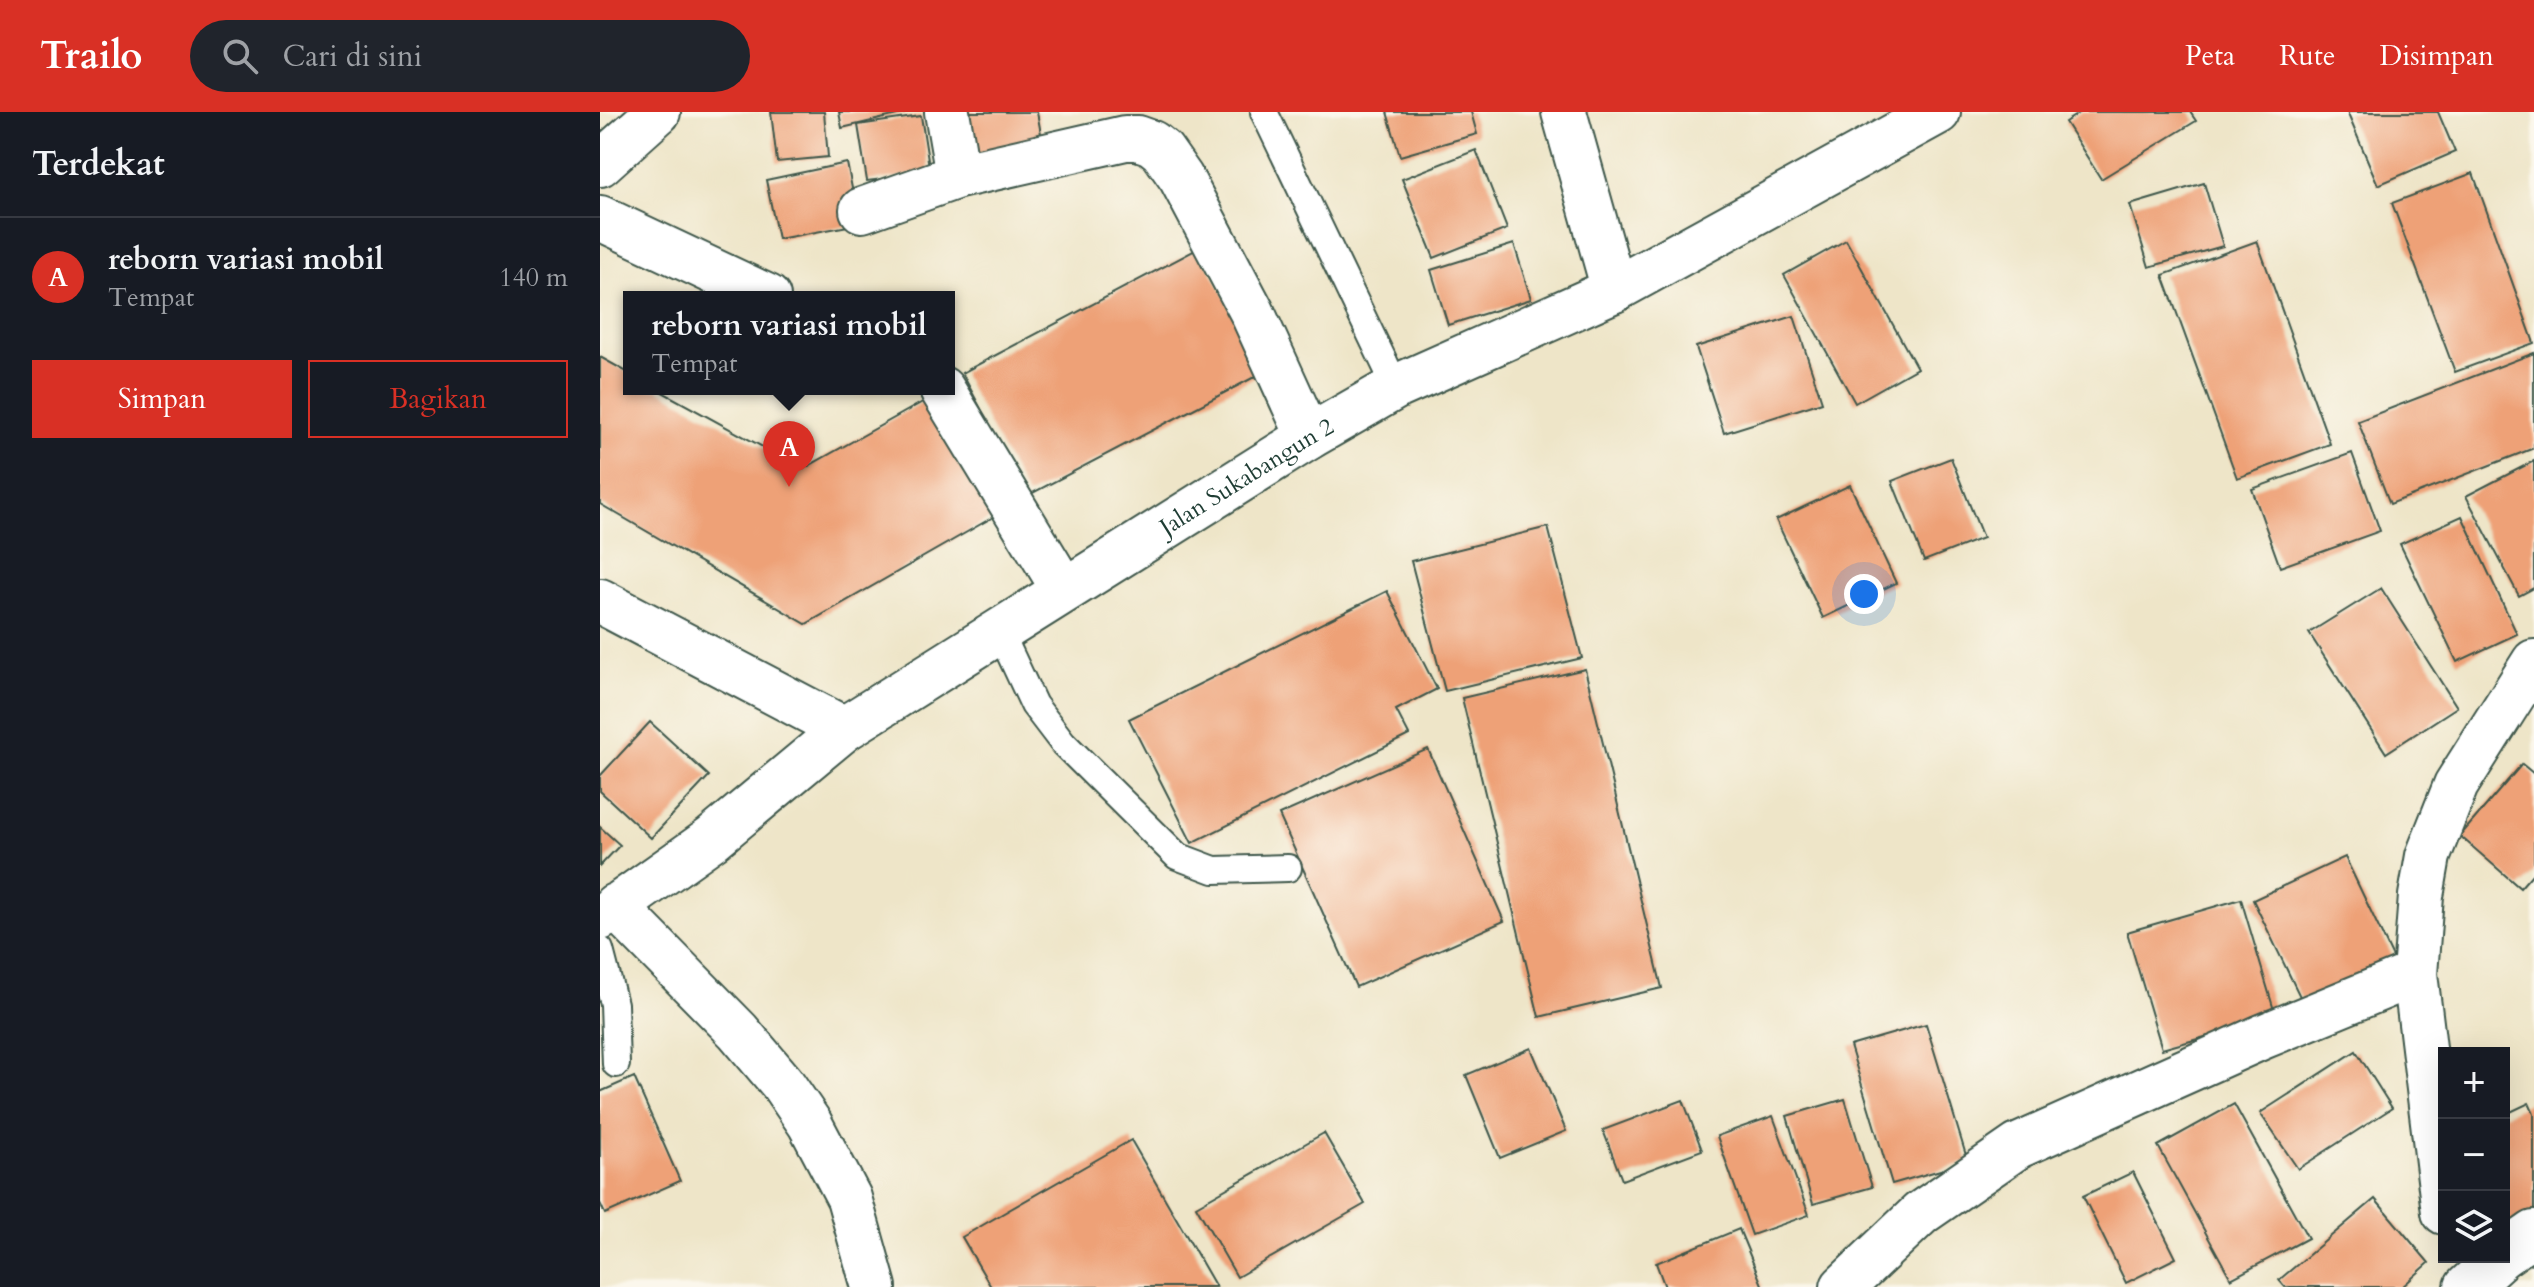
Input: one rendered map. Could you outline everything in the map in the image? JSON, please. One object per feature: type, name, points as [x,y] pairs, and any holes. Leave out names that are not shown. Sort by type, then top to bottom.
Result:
[{"type":"street","points":[[600,164],[658,112]]},
{"type":"street","points":[[947,112],[958,176]]},
{"type":"street","points":[[1564,112],[1614,290]]},
{"type":"street","name":"Jalan Sukabangun 2","points":[[608,912],[713,838],[844,729],[1309,437],[1396,387],[1614,290],[1938,112]]},
{"type":"street","points":[[862,210],[958,176],[1125,138],[1152,143],[1181,178],[1252,312],[1309,437]]},
{"type":"street","points":[[600,218],[755,291]]},
{"type":"street","points":[[946,395],[1064,590]]},
{"type":"street","points":[[600,601],[844,729]]},
{"type":"street","points":[[2441,1191],[2415,974],[2421,896],[2428,856],[2456,785],[2534,662]]},
{"type":"street","points":[[608,912],[738,1031],[782,1083],[810,1124],[849,1198],[874,1287]]},
{"type":"street","points":[[1843,1287],[1921,1213],[2018,1146],[2262,1037],[2415,974]]},
{"type":"street","points":[[2510,1250],[2534,1233]]},
{"type":"street","points":[[2453,1263],[2457,1287]]},
{"type":"street","points":[[2467,1287],[2493,1263]]},
{"type":"lane","points":[[1264,112],[1396,387]]},
{"type":"lane","points":[[999,630],[1034,705],[1063,743],[1177,856],[1214,870],[1288,868]]},
{"type":"lane","points":[[600,950],[614,1004],[616,1064]]},
{"type":"building","points":[[771,112],[824,112],[828,157],[777,162]]},
{"type":"building","points":[[839,112],[906,112],[906,113],[842,128]]},
{"type":"building","points":[[961,112],[1037,112],[1044,150],[970,162]]},
{"type":"building","points":[[1387,112],[1471,112],[1477,134],[1400,156]]},
{"type":"building","points":[[2081,112],[2190,112],[2196,121],[2101,179],[2065,122]]},
{"type":"building","points":[[2347,112],[2438,112],[2455,152],[2378,185]]},
{"type":"building","points":[[921,116],[930,173],[867,181],[858,125]]},
{"type":"building","points":[[1476,150],[1507,229],[1434,258],[1402,179]]},
{"type":"building","points":[[847,163],[859,224],[778,239],[766,180]]},
{"type":"building","points":[[2473,173],[2534,343],[2455,372],[2392,203]]},
{"type":"building","points":[[2204,183],[2223,246],[2149,267],[2130,205]]},
{"type":"building","points":[[1846,240],[1917,368],[1855,403],[1784,275]]},
{"type":"building","points":[[2257,241],[2330,444],[2237,478],[2163,275]]},
{"type":"building","points":[[1514,244],[1531,299],[1448,325],[1431,270]]},
{"type":"building","points":[[1199,248],[1264,372],[1027,496],[962,373]]},
{"type":"building","points":[[1794,316],[1822,402],[1724,433],[1696,347]]},
{"type":"building","points":[[2534,353],[2534,448],[2390,504],[2358,421]]},
{"type":"building","points":[[600,357],[623,370],[623,395],[668,395],[803,469],[928,399],[995,516],[806,624],[600,504]]},
{"type":"building","points":[[2352,453],[2380,531],[2280,567],[2252,489]]},
{"type":"building","points":[[1951,458],[1983,538],[1924,561],[1892,481]]},
{"type":"building","points":[[2534,461],[2534,588],[2519,596],[2466,496]]},
{"type":"building","points":[[1850,485],[1896,583],[1823,618],[1776,520]]},
{"type":"building","points":[[2462,516],[2517,634],[2457,662],[2400,544]]},
{"type":"building","points":[[1548,527],[1582,658],[1445,691],[1411,561]]},
{"type":"building","points":[[2381,588],[2457,707],[2386,753],[2309,633]]},
{"type":"building","points":[[1387,591],[1437,689],[1396,710],[1409,735],[1192,843],[1129,719]]},
{"type":"building","points":[[1585,669],[1662,988],[1539,1017],[1462,698]]},
{"type":"building","points":[[650,722],[709,776],[651,838],[600,791],[600,776]]},
{"type":"building","points":[[1428,749],[1504,921],[1356,987],[1279,815]]},
{"type":"building","points":[[2522,764],[2534,774],[2534,872],[2520,888],[2460,836]]},
{"type":"building","points":[[600,827],[620,845],[600,866]]},
{"type":"building","points":[[2345,857],[2397,966],[2306,1009],[2253,900]]},
{"type":"building","points":[[2241,899],[2276,1017],[2162,1049],[2127,932]]},
{"type":"building","points":[[1926,1024],[1968,1162],[1892,1184],[1850,1046]]},
{"type":"building","points":[[1531,1048],[1566,1131],[1500,1158],[1466,1075]]},
{"type":"building","points":[[2356,1051],[2392,1108],[2298,1169],[2260,1113]]},
{"type":"building","points":[[634,1077],[680,1181],[605,1214],[600,1203],[600,1092]]},
{"type":"building","points":[[1845,1099],[1872,1187],[1813,1204],[1787,1116]]},
{"type":"building","points":[[1683,1100],[1702,1150],[1622,1180],[1603,1130]]},
{"type":"building","points":[[2529,1103],[2534,1114],[2534,1214],[2510,1226],[2510,1119],[2510,1112]]},
{"type":"building","points":[[2234,1104],[2308,1238],[2231,1279],[2158,1146]]},
{"type":"building","points":[[1773,1116],[1809,1215],[1752,1235],[1717,1136]]},
{"type":"building","points":[[1324,1133],[1365,1204],[1237,1277],[1196,1206]]},
{"type":"building","points":[[1131,1140],[1216,1287],[991,1287],[962,1237]]},
{"type":"building","points":[[2133,1172],[2176,1258],[2126,1283],[2083,1196]]},
{"type":"building","points":[[2375,1199],[2429,1263],[2402,1287],[2285,1287],[2279,1280]]},
{"type":"building","points":[[1739,1229],[1763,1287],[1665,1287],[1656,1263]]},
{"type":"place","name":"reborn variasi mobil","points":[[789,487]]}]
